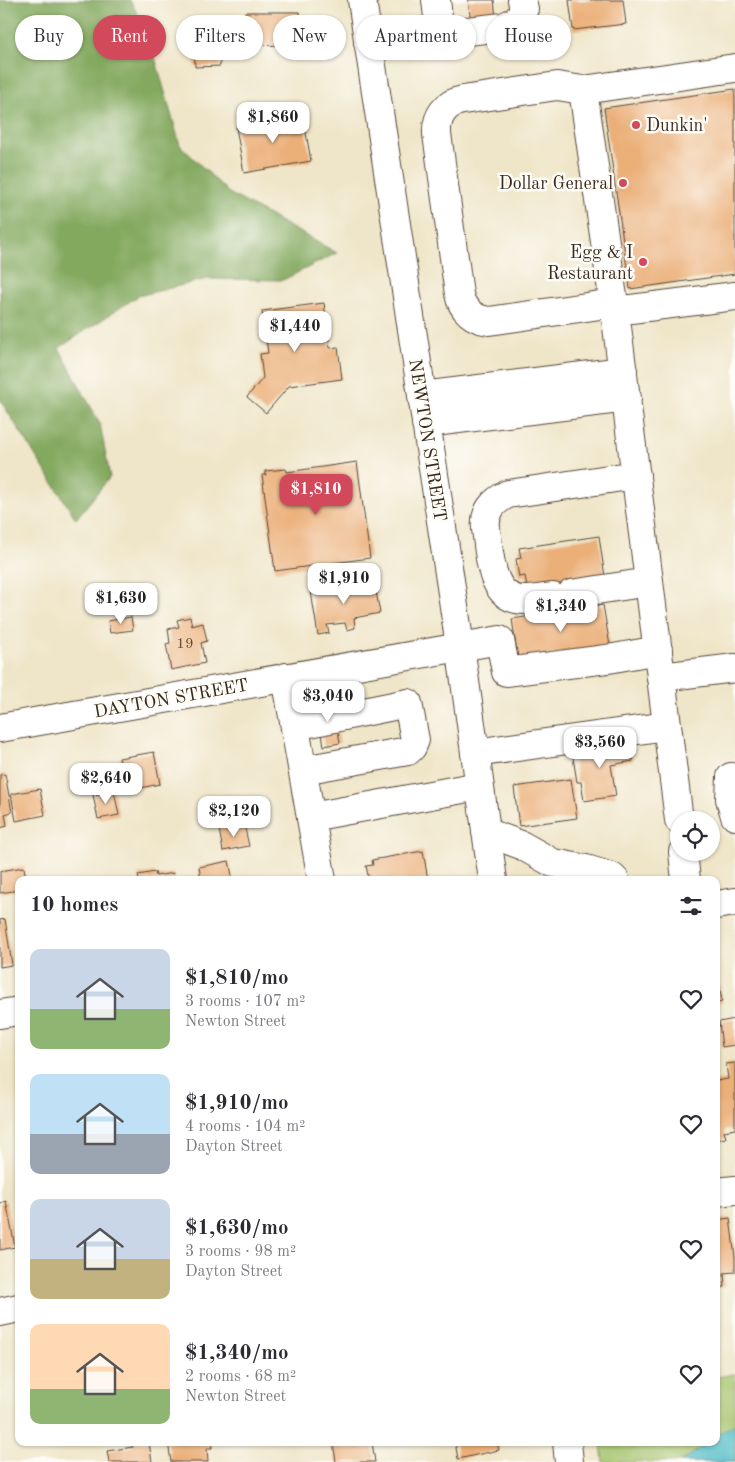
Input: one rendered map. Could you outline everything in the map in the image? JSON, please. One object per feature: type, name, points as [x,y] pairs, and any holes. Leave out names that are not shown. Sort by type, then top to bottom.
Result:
[{"type":"main road","name":"NEWTON STREET","points":[[362,0],[364,15]]},
{"type":"main road","points":[[436,0],[438,15]]},
{"type":"main road","points":[[476,30],[503,27],[518,20],[524,9],[522,0]]},
{"type":"main road","name":"NEWTON STREET","points":[[371,60],[460,646],[492,876]]},
{"type":"main road","points":[[735,68],[583,90],[557,86],[472,98],[455,102],[443,112],[437,122],[437,134],[459,294],[463,305],[471,314],[489,321],[735,296]]},
{"type":"main road","points":[[583,90],[627,398],[678,811]]},
{"type":"main road","points":[[422,396],[623,371]]},
{"type":"main road","points":[[426,423],[627,398]]},
{"type":"main road","points":[[636,475],[512,494],[494,502],[489,509],[486,521],[496,583],[506,594],[522,600],[649,582]]},
{"type":"main road","name":"DAYTON STREET","points":[[0,728],[500,640],[506,672],[614,658],[658,650]]},
{"type":"main road","points":[[661,677],[735,668]]},
{"type":"main road","points":[[286,678],[321,876]]},
{"type":"main road","points":[[294,726],[408,703],[415,740],[408,751],[303,770]]},
{"type":"main road","points":[[475,754],[667,726]]},
{"type":"main road","points":[[731,777],[730,799],[735,816]]},
{"type":"main road","points":[[311,817],[479,786]]},
{"type":"main road","points":[[486,832],[521,845],[553,863],[586,869],[609,876]]},
{"type":"main road","points":[[684,861],[686,876]]},
{"type":"main road","points":[[720,904],[735,902]]},
{"type":"main road","points":[[0,1014],[15,1012]]},
{"type":"main road","points":[[720,1192],[735,1190]]},
{"type":"main road","points":[[0,1312],[15,1309]]},
{"type":"main road","points":[[567,1446],[569,1462]]},
{"type":"green space","points":[[0,0],[130,0],[138,15],[93,15],[93,60],[156,60],[180,145],[229,193],[337,253],[283,280],[207,279],[138,296],[59,348],[100,424],[110,477],[76,519],[0,400]]},
{"type":"green space","points":[[735,1374],[735,1462],[603,1462],[601,1446],[720,1446],[720,1376]]},
{"type":"water","points":[[735,1424],[735,1462],[681,1462],[703,1446],[720,1446],[720,1433]]},
{"type":"building","points":[[468,0],[494,0],[496,15],[486,15],[486,20],[476,21],[476,15],[470,15]]},
{"type":"building","points":[[569,0],[623,0],[626,24],[573,30]]},
{"type":"building","points":[[245,12],[300,12],[300,15],[273,15],[273,45],[263,46],[263,15],[245,15]]},
{"type":"building","points":[[195,60],[220,60],[220,66],[195,67]]},
{"type":"building","points":[[735,89],[735,274],[630,289],[604,108]]},
{"type":"building","points":[[303,116],[311,161],[244,173],[236,127]]},
{"type":"building","points":[[324,303],[330,348],[338,347],[342,379],[289,386],[266,413],[247,397],[263,378],[260,354],[268,353],[262,311]]},
{"type":"building","points":[[357,462],[370,558],[275,571],[262,475],[266,475],[265,471],[286,469],[287,472]]},
{"type":"building","points":[[599,536],[605,577],[572,600],[527,588],[525,576],[519,577],[516,559],[521,558],[519,548]]},
{"type":"building","points":[[374,581],[380,613],[354,618],[355,628],[347,630],[345,623],[327,625],[329,633],[318,635],[311,592]]},
{"type":"building","points":[[603,605],[610,646],[518,660],[512,619]]},
{"type":"building","points":[[131,617],[133,630],[110,633],[108,621]]},
{"type":"building","points":[[190,617],[192,626],[203,623],[207,641],[201,643],[205,663],[171,670],[166,644],[170,643],[168,629],[179,627],[177,620]]},
{"type":"building","points":[[333,700],[340,743],[324,746],[317,703]]},
{"type":"building","points":[[630,742],[633,761],[611,765],[616,796],[584,801],[581,782],[577,782],[572,751]]},
{"type":"building","points":[[154,752],[160,784],[125,791],[119,758]]},
{"type":"building","points":[[5,774],[12,812],[5,814],[7,826],[0,828],[0,775]]},
{"type":"building","points":[[571,779],[577,818],[519,826],[514,787]]},
{"type":"building","points":[[40,789],[45,815],[16,821],[11,794]]},
{"type":"building","points":[[114,791],[119,815],[98,819],[93,795]]},
{"type":"building","points":[[244,824],[249,846],[223,851],[219,829]]},
{"type":"building","points":[[423,851],[427,876],[368,876],[366,866],[373,865],[372,860]]},
{"type":"building","points":[[229,861],[232,876],[200,876],[199,867]]},
{"type":"building","points":[[24,867],[25,876],[15,876],[15,891],[0,893],[0,871]]},
{"type":"building","points":[[155,872],[156,876],[138,876]]},
{"type":"building","points":[[173,873],[173,876],[156,876]]},
{"type":"building","points":[[5,919],[12,965],[0,967],[0,920]]},
{"type":"building","points":[[735,1019],[735,1045],[722,1047],[720,1022]]},
{"type":"building","points":[[735,1063],[735,1129],[724,1131],[726,1138],[720,1139],[720,1080],[728,1079],[726,1064]]},
{"type":"building","points":[[6,1201],[15,1247],[0,1250],[0,1203]]},
{"type":"building","points":[[730,1218],[735,1272],[724,1273],[725,1287],[720,1288],[720,1219]]},
{"type":"building","points":[[150,1446],[152,1462],[109,1462],[107,1451]]},
{"type":"building","points":[[169,1446],[212,1446],[212,1448],[207,1448],[208,1462],[171,1462]]},
{"type":"building","points":[[334,1446],[373,1446],[375,1462],[336,1462]]},
{"type":"building","points":[[456,1446],[498,1446],[499,1450],[458,1459]]},
{"type":"place","name":"Dunkin'","points":[[636,125]]},
{"type":"place","name":"Dollar General","points":[[623,183]]},
{"type":"place","name":"Egg & I Restaurant","points":[[643,262]]}]
